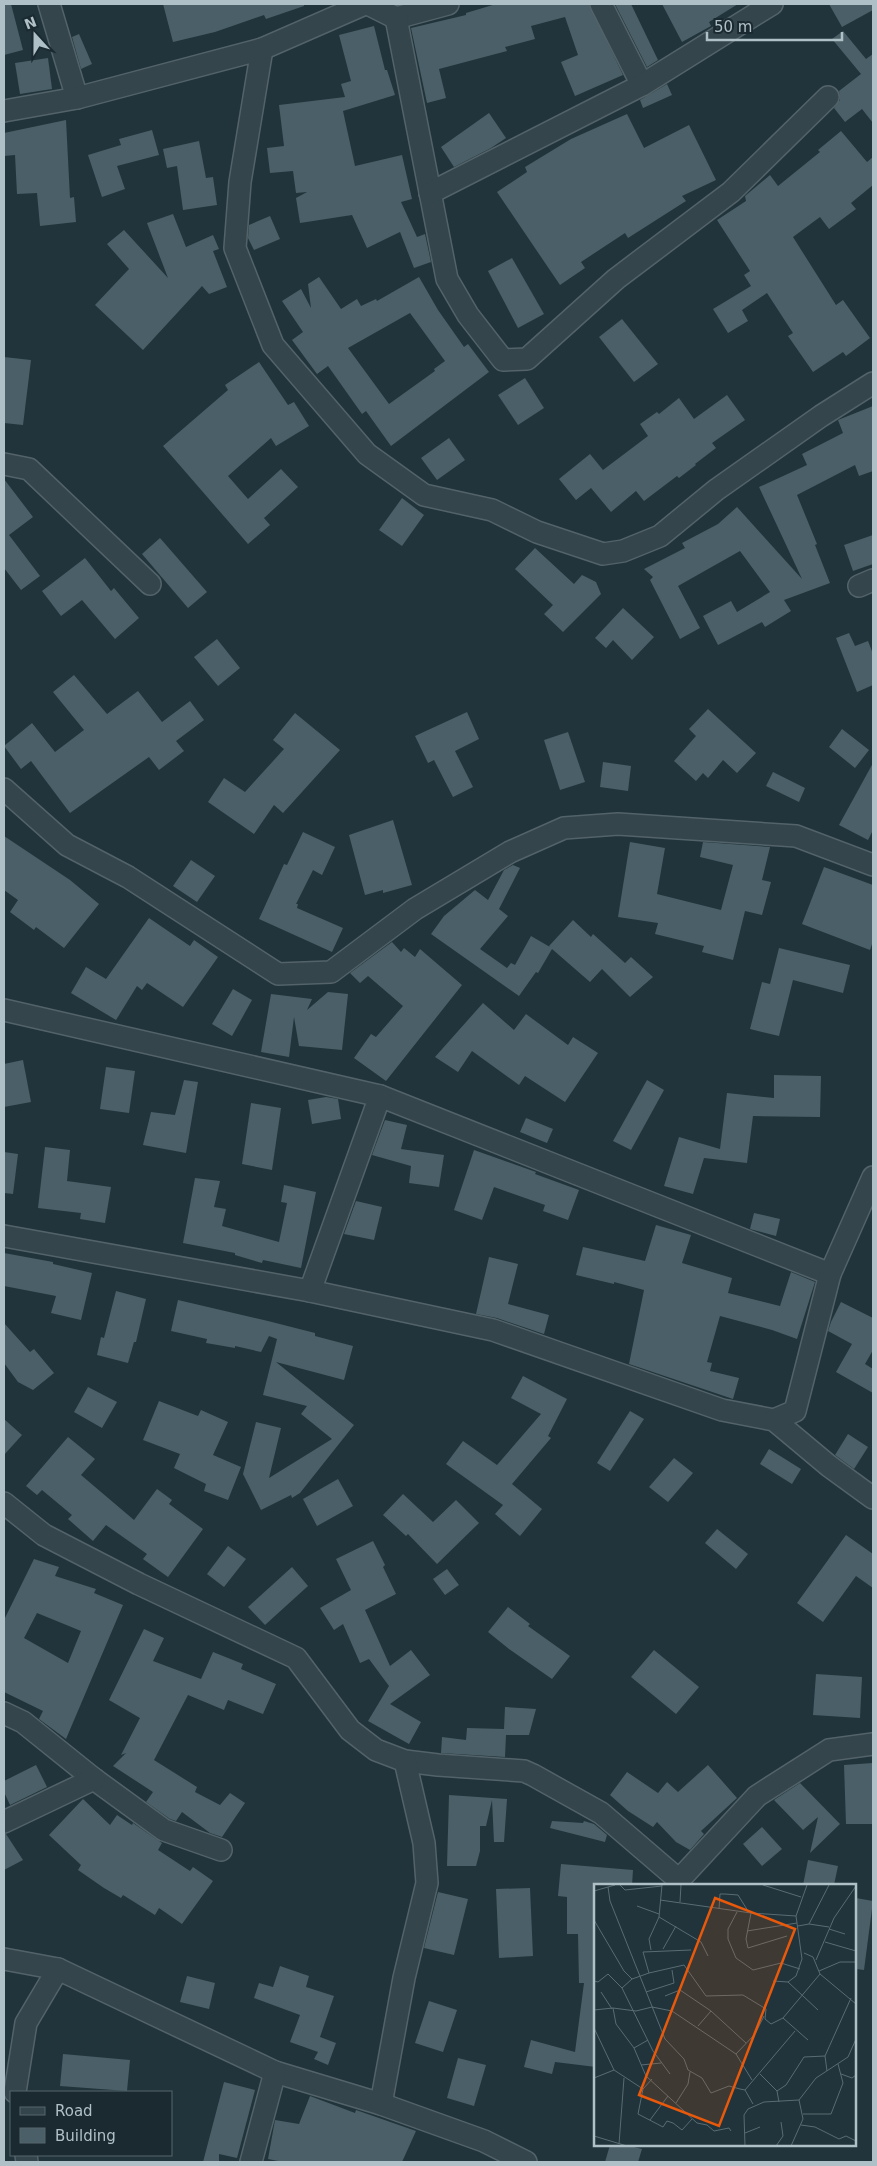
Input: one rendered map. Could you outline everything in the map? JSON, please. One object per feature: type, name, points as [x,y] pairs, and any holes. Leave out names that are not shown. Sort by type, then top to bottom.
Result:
[{"type":"street","points":[[49,4],[77,98]]},
{"type":"street","points":[[4,111],[77,98],[262,50],[366,4],[396,18],[448,4]]},
{"type":"street","points":[[601,4],[642,86]]},
{"type":"street","points":[[430,194],[642,86],[772,4]]},
{"type":"street","points":[[396,18],[447,279],[468,315],[504,360],[526,359],[616,279],[732,192],[828,97]]},
{"type":"street","points":[[262,50],[240,182],[234,248],[273,345],[367,454],[424,495],[492,510],[537,532],[603,554],[623,551],[660,536],[716,490],[821,416],[873,383]]},
{"type":"street","points":[[4,464],[29,469],[150,584]]},
{"type":"street","points":[[4,788],[67,845],[128,877],[278,974],[331,972],[415,908],[510,852],[564,828],[618,824],[796,836],[873,865]]},
{"type":"street","points":[[4,1010],[380,1096],[830,1274]]},
{"type":"street","points":[[310,1291],[380,1096]]},
{"type":"street","points":[[774,1420],[795,1411],[830,1274],[873,1177]]},
{"type":"street","points":[[4,1236],[310,1291],[493,1330],[722,1410],[774,1420],[829,1466],[873,1498]]},
{"type":"street","points":[[4,1503],[44,1535],[139,1584],[296,1658],[350,1730],[376,1750],[405,1761],[524,1771],[601,1813],[679,1880],[757,1796],[829,1750],[873,1744]]},
{"type":"street","points":[[4,1713],[23,1722],[94,1779],[164,1830],[221,1850]]},
{"type":"street","points":[[381,2104],[404,1978],[427,1883],[424,1843],[405,1761]]},
{"type":"street","points":[[4,1822],[94,1779]]},
{"type":"street","points":[[4,1958],[58,1969],[275,2072],[381,2104],[484,2141],[526,2162]]},
{"type":"street","points":[[11,2087],[26,2023],[58,1969]]},
{"type":"street","points":[[251,2162],[275,2072]]},
{"type":"building","points":[[4,4],[11,4],[23,50],[4,55]]},
{"type":"building","points":[[163,4],[304,4],[304,6],[266,19],[264,15],[215,32],[173,42]]},
{"type":"building","points":[[496,4],[589,4],[623,75],[575,96],[561,62],[578,55],[565,17],[531,26],[535,39],[505,47],[507,51],[439,69],[446,98],[427,103],[411,28],[466,15],[466,13]]},
{"type":"building","points":[[615,4],[631,4],[658,60],[647,67]]},
{"type":"building","points":[[662,4],[738,4],[709,22],[711,26],[682,42]]},
{"type":"building","points":[[829,4],[873,4],[873,10],[842,27]]},
{"type":"building","points":[[374,26],[385,70],[387,70],[395,95],[343,111],[355,166],[402,155],[412,199],[401,202],[417,237],[425,234],[431,262],[414,268],[400,232],[367,248],[352,215],[300,223],[296,198],[307,192],[296,193],[293,171],[270,173],[267,148],[284,146],[279,105],[345,97],[341,84],[351,81],[339,35]]},
{"type":"building","points":[[843,31],[866,59],[873,54],[873,123],[862,109],[845,122],[834,108],[840,100],[839,91],[861,74],[832,39]]},
{"type":"building","points":[[79,34],[92,64],[81,69],[72,37]]},
{"type":"building","points":[[48,58],[52,89],[20,94],[15,63]]},
{"type":"building","points":[[667,84],[672,95],[643,108],[640,100]]},
{"type":"building","points":[[489,113],[506,138],[454,167],[441,147]]},
{"type":"building","points":[[627,114],[644,148],[689,125],[716,180],[682,196],[686,201],[628,238],[625,233],[581,262],[585,268],[560,285],[497,192],[527,172],[525,167],[571,139]]},
{"type":"building","points":[[66,120],[70,198],[74,197],[76,222],[40,226],[37,193],[17,194],[15,155],[4,156],[4,133]]},
{"type":"building","points":[[152,130],[159,155],[117,166],[125,189],[102,197],[88,155],[121,145],[119,139]]},
{"type":"building","points":[[841,131],[867,162],[873,157],[873,185],[851,203],[856,209],[829,229],[820,217],[793,237],[836,305],[843,300],[870,338],[846,356],[843,352],[813,372],[788,336],[793,333],[767,293],[742,310],[748,321],[728,333],[713,309],[751,286],[744,275],[750,271],[717,220],[746,201],[745,196],[770,175],[778,186],[820,152],[818,150]]},
{"type":"building","points":[[199,141],[206,178],[213,177],[217,205],[183,210],[177,166],[167,168],[163,149]]},
{"type":"building","points":[[173,214],[186,247],[213,235],[219,249],[213,251],[227,287],[209,294],[202,286],[143,350],[95,305],[129,269],[107,244],[124,230],[168,278],[147,223]]},
{"type":"building","points":[[270,216],[280,239],[254,250],[248,238],[249,225]]},
{"type":"building","points":[[512,258],[544,314],[518,328],[488,271]]},
{"type":"building","points":[[319,277],[341,309],[357,299],[361,306],[376,299],[377,301],[419,277],[438,310],[464,347],[468,344],[489,372],[391,446],[366,411],[362,414],[328,366],[317,374],[292,340],[303,332],[282,301],[301,289],[311,308],[308,284]],"holes":[[[410,313],[445,361],[434,369],[435,371],[389,404],[348,348]]]},
{"type":"building","points":[[622,319],[658,364],[634,382],[599,337]]},
{"type":"building","points":[[4,357],[31,360],[23,425],[4,423]]},
{"type":"building","points":[[259,362],[288,405],[294,402],[309,426],[276,446],[271,438],[228,476],[248,499],[281,469],[298,487],[264,518],[270,525],[248,544],[163,446],[228,390],[225,385]]},
{"type":"building","points":[[525,378],[544,408],[518,425],[498,395]]},
{"type":"building","points":[[727,395],[745,420],[712,443],[716,448],[696,465],[679,478],[677,476],[644,501],[636,491],[611,512],[591,488],[576,500],[559,479],[590,454],[603,470],[648,436],[640,424],[657,412],[659,414],[679,398],[694,419]]},
{"type":"building","points":[[873,406],[873,471],[859,476],[855,465],[797,495],[817,544],[815,545],[830,583],[784,600],[791,611],[765,627],[762,622],[718,645],[703,616],[731,601],[737,612],[770,592],[740,551],[678,586],[700,628],[680,639],[650,580],[653,577],[644,569],[685,548],[682,543],[718,524],[737,507],[802,579],[759,487],[807,465],[802,454],[843,433],[838,420]]},
{"type":"building","points":[[449,438],[465,460],[437,480],[421,458]]},
{"type":"building","points":[[4,479],[33,517],[9,535],[40,576],[21,590],[4,568]]},
{"type":"building","points":[[402,498],[424,515],[402,546],[379,530]]},
{"type":"building","points":[[873,535],[873,564],[853,571],[844,545]]},
{"type":"building","points":[[160,538],[207,592],[188,608],[142,554]]},
{"type":"building","points":[[535,548],[574,584],[582,575],[596,582],[601,594],[563,632],[544,614],[553,605],[515,569]]},
{"type":"building","points":[[85,558],[111,591],[114,588],[139,618],[115,639],[82,600],[61,616],[42,591]]},
{"type":"building","points":[[623,608],[654,637],[632,660],[613,640],[606,648],[595,638]]},
{"type":"building","points":[[849,633],[855,646],[868,641],[873,654],[873,685],[857,692],[836,638]]},
{"type":"building","points":[[217,639],[240,668],[218,686],[194,657]]},
{"type":"building","points":[[74,675],[107,714],[138,691],[162,722],[190,701],[204,720],[176,741],[184,751],[159,770],[149,757],[70,813],[31,761],[21,769],[4,746],[32,723],[55,752],[84,730],[53,692]]},
{"type":"building","points":[[708,709],[756,753],[737,773],[723,760],[708,778],[703,773],[696,781],[674,761],[696,736],[689,729]]},
{"type":"building","points":[[467,712],[479,739],[455,751],[473,787],[453,797],[434,760],[428,763],[415,736]]},
{"type":"building","points":[[295,713],[340,750],[283,813],[274,805],[254,834],[208,802],[224,778],[245,792],[284,749],[273,740]]},
{"type":"building","points":[[842,729],[869,750],[855,768],[829,747]]},
{"type":"building","points":[[568,732],[585,782],[560,790],[544,740]]},
{"type":"building","points":[[603,762],[631,766],[628,791],[600,787]]},
{"type":"building","points":[[873,763],[873,830],[868,840],[839,825]]},
{"type":"building","points":[[773,772],[805,788],[799,802],[766,786]]},
{"type":"building","points":[[393,820],[412,885],[383,893],[383,890],[365,895],[349,835]]},
{"type":"building","points":[[303,832],[335,847],[322,875],[313,870],[296,904],[298,904],[297,908],[343,928],[332,952],[259,919],[284,864],[287,865]]},
{"type":"building","points":[[4,836],[70,880],[99,904],[64,948],[36,927],[34,930],[10,912],[18,900],[4,890]]},
{"type":"building","points":[[630,842],[665,848],[657,894],[721,910],[733,865],[700,857],[703,842],[770,847],[762,880],[771,882],[762,915],[745,911],[733,960],[702,952],[704,946],[655,934],[658,923],[618,917]]},
{"type":"building","points":[[191,860],[215,876],[197,902],[173,886]]},
{"type":"building","points":[[513,865],[520,868],[499,909],[508,916],[480,949],[507,968],[511,963],[515,965],[531,936],[550,947],[573,920],[591,937],[593,934],[625,963],[631,957],[653,977],[630,997],[602,969],[590,982],[552,949],[538,973],[536,972],[519,996],[431,934],[444,916],[475,890],[488,900],[504,870]]},
{"type":"building","points":[[824,867],[873,885],[873,941],[870,950],[802,924]]},
{"type":"building","points":[[149,918],[190,946],[194,940],[218,957],[183,1007],[147,983],[142,990],[137,986],[116,1020],[71,993],[86,967],[106,979]]},
{"type":"building","points":[[392,942],[401,952],[404,948],[415,957],[420,949],[462,985],[386,1081],[354,1058],[371,1034],[376,1037],[403,1006],[368,976],[360,983],[350,973]]},
{"type":"building","points":[[779,948],[850,965],[843,993],[793,980],[779,1036],[750,1029],[762,982],[770,984]]},
{"type":"building","points":[[233,989],[252,1000],[232,1036],[212,1024]]},
{"type":"building","points":[[328,992],[348,994],[342,1050],[299,1046],[294,1017],[289,1057],[261,1052],[271,994],[312,999],[307,1010]]},
{"type":"building","points":[[483,1003],[514,1030],[526,1014],[568,1045],[573,1037],[598,1053],[565,1102],[525,1076],[519,1085],[472,1051],[458,1072],[435,1057]]},
{"type":"building","points":[[23,1060],[31,1102],[4,1107],[4,1064]]},
{"type":"building","points":[[106,1067],[135,1071],[129,1113],[100,1109]]},
{"type":"building","points":[[774,1075],[821,1076],[820,1117],[753,1116],[747,1163],[704,1158],[693,1194],[664,1186],[679,1137],[720,1149],[727,1093],[774,1098]]},
{"type":"building","points":[[184,1080],[198,1082],[186,1153],[143,1145],[151,1112],[175,1115]]},
{"type":"building","points":[[647,1080],[664,1090],[631,1150],[613,1141]]},
{"type":"building","points":[[326,1097],[338,1099],[341,1119],[312,1124],[308,1100]]},
{"type":"building","points":[[251,1103],[281,1108],[272,1170],[242,1164]]},
{"type":"building","points":[[526,1118],[553,1129],[547,1143],[520,1132]]},
{"type":"building","points":[[385,1120],[407,1125],[401,1149],[444,1155],[439,1187],[409,1183],[411,1166],[372,1155]]},
{"type":"building","points":[[45,1147],[70,1150],[67,1181],[111,1187],[105,1223],[80,1219],[81,1213],[38,1208]]},
{"type":"building","points":[[474,1150],[536,1172],[535,1174],[579,1190],[568,1220],[543,1211],[545,1205],[494,1187],[482,1220],[454,1210]]},
{"type":"building","points":[[4,1152],[18,1154],[13,1194],[4,1193]]},
{"type":"building","points":[[195,1178],[220,1181],[214,1207],[226,1209],[222,1226],[279,1242],[287,1203],[281,1202],[284,1185],[316,1192],[301,1268],[263,1260],[262,1263],[235,1255],[235,1253],[183,1243]]},
{"type":"building","points":[[356,1201],[382,1207],[374,1240],[344,1234]]},
{"type":"building","points":[[754,1213],[780,1219],[776,1236],[750,1229]]},
{"type":"building","points":[[656,1225],[691,1235],[682,1263],[732,1278],[728,1293],[780,1306],[791,1272],[815,1282],[797,1339],[720,1316],[707,1362],[712,1363],[710,1371],[739,1378],[733,1399],[629,1364],[644,1290],[576,1275],[583,1247],[645,1261]]},
{"type":"building","points":[[4,1253],[53,1262],[53,1264],[92,1273],[81,1320],[51,1313],[56,1296],[4,1286]]},
{"type":"building","points":[[489,1257],[518,1264],[508,1304],[549,1315],[544,1334],[497,1318],[476,1314]]},
{"type":"building","points":[[116,1291],[146,1299],[136,1342],[134,1342],[128,1363],[97,1355],[101,1337],[104,1338]]},
{"type":"building","points":[[178,1300],[315,1333],[315,1336],[353,1346],[344,1380],[276,1362],[354,1425],[300,1493],[292,1498],[291,1495],[261,1510],[243,1474],[256,1422],[281,1428],[269,1478],[332,1439],[301,1414],[307,1406],[263,1395],[277,1339],[269,1336],[261,1352],[235,1346],[235,1348],[206,1343],[207,1339],[171,1331]]},
{"type":"building","points":[[841,1302],[873,1318],[873,1350],[865,1364],[873,1369],[873,1393],[836,1372],[852,1344],[828,1331]]},
{"type":"building","points":[[4,1323],[30,1352],[34,1349],[54,1373],[33,1390],[18,1382],[4,1363]]},
{"type":"building","points":[[523,1376],[567,1399],[548,1436],[551,1438],[512,1484],[542,1509],[520,1536],[495,1514],[503,1505],[446,1464],[463,1441],[497,1465],[541,1414],[511,1398]]},
{"type":"building","points":[[88,1387],[117,1402],[102,1428],[74,1412]]},
{"type":"building","points":[[159,1401],[198,1416],[201,1410],[228,1422],[213,1455],[241,1467],[228,1500],[204,1491],[206,1484],[174,1468],[180,1454],[143,1440]]},
{"type":"building","points":[[630,1411],[644,1419],[610,1471],[597,1463]]},
{"type":"building","points":[[4,1419],[22,1435],[4,1455]]},
{"type":"building","points":[[848,1434],[868,1447],[854,1469],[835,1455]]},
{"type":"building","points":[[68,1437],[95,1459],[81,1475],[134,1520],[157,1489],[172,1500],[169,1504],[203,1529],[168,1577],[143,1559],[147,1554],[106,1525],[93,1541],[68,1519],[72,1515],[42,1490],[37,1495],[26,1486]]},
{"type":"building","points":[[769,1449],[801,1469],[792,1484],[760,1464]]},
{"type":"building","points":[[674,1458],[693,1473],[668,1502],[649,1487]]},
{"type":"building","points":[[338,1479],[353,1506],[317,1526],[303,1499]]},
{"type":"building","points":[[403,1494],[433,1522],[456,1500],[479,1523],[437,1564],[408,1534],[406,1536],[383,1515]]},
{"type":"building","points":[[717,1529],[748,1554],[736,1569],[705,1543]]},
{"type":"building","points":[[846,1535],[873,1554],[873,1588],[856,1576],[823,1622],[797,1603]]},
{"type":"building","points":[[373,1541],[396,1594],[365,1610],[390,1666],[411,1650],[430,1675],[390,1704],[421,1722],[409,1744],[368,1721],[389,1686],[369,1659],[360,1663],[343,1624],[334,1630],[320,1608],[351,1590],[336,1559]]},
{"type":"building","points":[[228,1546],[246,1559],[224,1587],[207,1574]]},
{"type":"building","points":[[34,1559],[59,1567],[55,1576],[96,1589],[94,1593],[123,1605],[66,1739],[39,1719],[43,1711],[4,1692],[4,1620]],"holes":[[[37,1613],[81,1631],[68,1663],[24,1638]]]},
{"type":"building","points":[[292,1567],[308,1586],[265,1625],[248,1607]]},
{"type":"building","points":[[447,1569],[459,1585],[445,1595],[433,1579]]},
{"type":"building","points":[[508,1607],[530,1624],[528,1626],[570,1656],[552,1679],[488,1632]]},
{"type":"building","points":[[144,1629],[164,1638],[153,1661],[201,1679],[213,1652],[243,1664],[241,1669],[276,1684],[263,1714],[228,1700],[224,1710],[188,1695],[154,1760],[197,1787],[195,1792],[220,1805],[230,1793],[245,1803],[222,1837],[210,1833],[182,1812],[176,1821],[170,1819],[146,1802],[153,1792],[113,1766],[126,1753],[121,1755],[140,1718],[109,1700]]},
{"type":"building","points":[[654,1650],[699,1687],[676,1714],[631,1677]]},
{"type":"building","points":[[816,1674],[862,1677],[860,1718],[813,1715]]},
{"type":"building","points":[[505,1707],[536,1709],[529,1735],[506,1735],[505,1757],[441,1753],[442,1737],[466,1740],[467,1728],[504,1729]]},
{"type":"building","points":[[873,1763],[873,1824],[846,1824],[844,1765]]},
{"type":"building","points":[[36,1765],[47,1787],[10,1805],[4,1792],[4,1781]]},
{"type":"building","points":[[708,1765],[737,1798],[701,1831],[704,1834],[690,1850],[676,1842],[657,1822],[653,1827],[628,1811],[610,1795],[627,1772],[658,1793],[667,1782],[678,1792]]},
{"type":"building","points":[[800,1783],[840,1824],[810,1853],[818,1817],[803,1830],[774,1800]]},
{"type":"building","points":[[449,1795],[507,1799],[504,1842],[494,1842],[492,1800],[486,1826],[480,1826],[480,1851],[476,1866],[447,1866]]},
{"type":"building","points":[[83,1799],[110,1825],[117,1815],[132,1825],[133,1823],[162,1843],[158,1850],[190,1871],[193,1867],[213,1881],[182,1924],[159,1908],[155,1915],[123,1895],[121,1898],[104,1888],[78,1870],[81,1865],[49,1835]]},
{"type":"building","points":[[552,1821],[583,1823],[584,1821],[594,1824],[607,1835],[605,1842],[550,1828]]},
{"type":"building","points":[[762,1827],[782,1849],[762,1866],[743,1844]]},
{"type":"building","points":[[4,1834],[6,1834],[23,1860],[4,1870]]},
{"type":"building","points":[[808,1860],[838,1866],[834,1884],[803,1884]]},
{"type":"building","points":[[561,1864],[633,1870],[632,1884],[594,1884],[594,2067],[555,2062],[552,2074],[524,2067],[531,2040],[575,2052],[584,1983],[579,1983],[578,1934],[567,1934],[567,1897],[558,1896]]},
{"type":"building","points":[[530,1888],[533,1956],[499,1958],[496,1889]]},
{"type":"building","points":[[438,1892],[468,1899],[454,1955],[424,1948]]},
{"type":"building","points":[[857,1898],[873,1901],[864,1970],[857,1969]]},
{"type":"building","points":[[280,1966],[309,1976],[306,1987],[334,1996],[320,2037],[336,2043],[328,2065],[314,2059],[318,2052],[290,2042],[300,2015],[254,1998],[259,1983],[273,1987]]},
{"type":"building","points":[[187,1976],[215,1983],[209,2009],[180,2002]]},
{"type":"building","points":[[429,2001],[457,2010],[443,2052],[415,2043]]},
{"type":"building","points":[[63,2054],[130,2060],[127,2091],[60,2086]]},
{"type":"building","points":[[458,2058],[486,2065],[474,2106],[447,2098]]},
{"type":"building","points":[[224,2082],[255,2090],[237,2158],[219,2154],[219,2162],[203,2162]]},
{"type":"building","points":[[310,2096],[355,2113],[356,2110],[416,2131],[402,2162],[283,2162],[268,2159],[275,2120],[299,2124]]},
{"type":"building","points":[[610,2146],[630,2146],[642,2149],[638,2162],[605,2162]]}]
